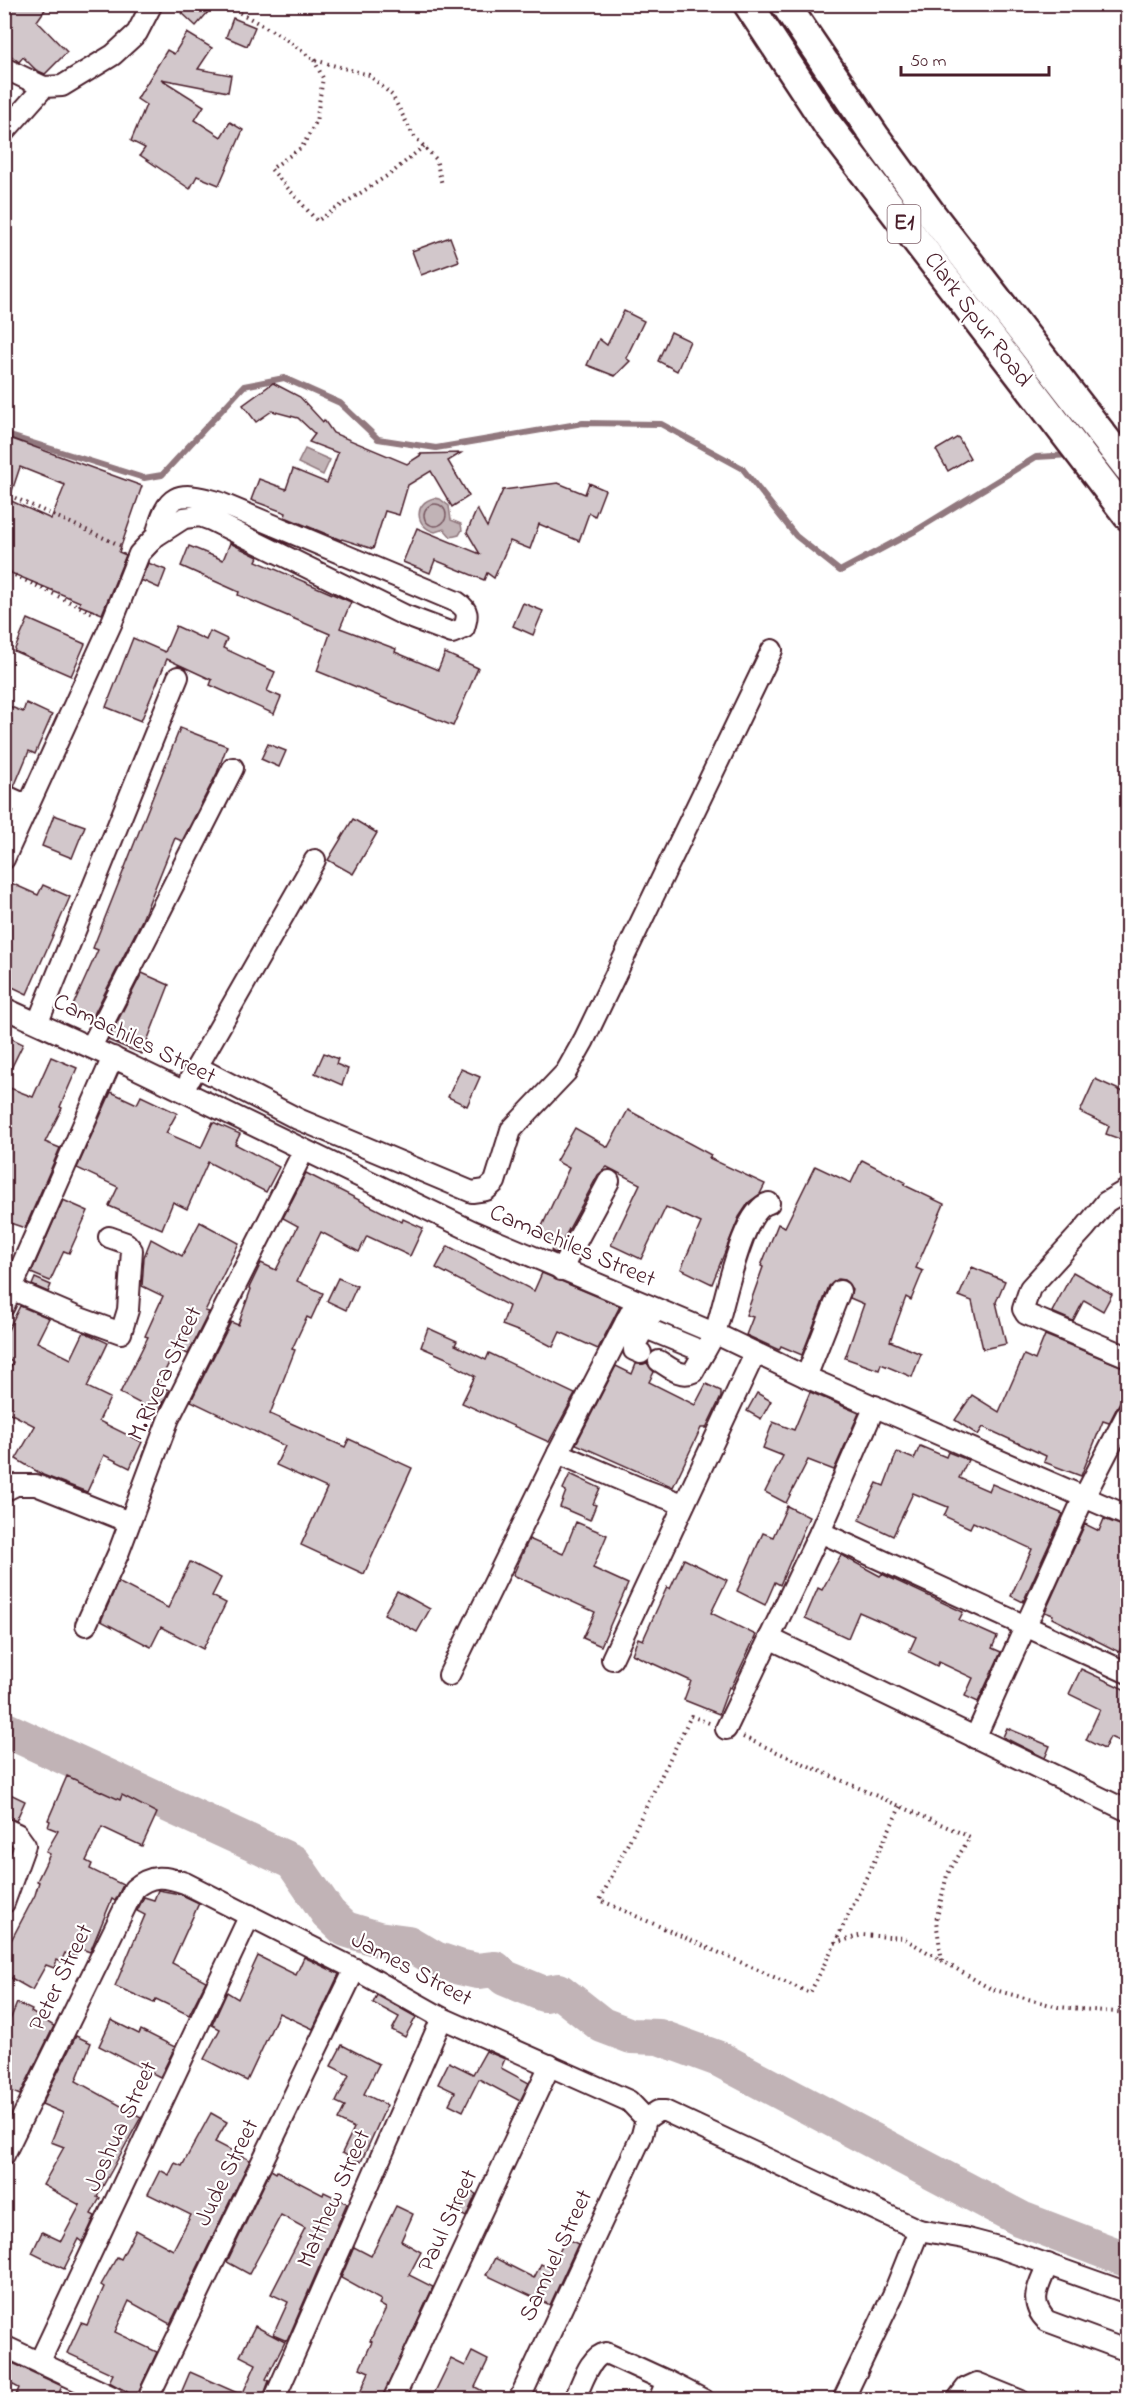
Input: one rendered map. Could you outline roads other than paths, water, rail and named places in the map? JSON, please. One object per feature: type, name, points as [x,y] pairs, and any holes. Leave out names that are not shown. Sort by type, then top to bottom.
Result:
[{"type":"highway","name":"Clark Spur Road","points":[[748,4],[827,124],[1128,516]]},
{"type":"highway","name":"Clark Spur Road","points":[[785,4],[876,138],[932,215],[1128,468]]},
{"type":"street","points":[[4,68],[44,87],[62,86],[113,55],[137,33],[152,4]]},
{"type":"street","points":[[4,132],[44,87]]},
{"type":"street","points":[[4,859],[112,622],[139,554],[156,536],[163,512],[174,499],[182,496],[199,496],[214,511],[315,572],[404,615],[433,626],[452,633],[464,628],[468,616],[465,608],[457,602],[328,548],[214,511]]},
{"type":"street","points":[[315,572],[328,548]]},
{"type":"street","points":[[197,1067],[298,1119],[472,1192],[486,1190],[495,1182],[511,1130],[566,1072],[584,1040],[772,650]]},
{"type":"street","points":[[39,1022],[178,677]]},
{"type":"street","points":[[91,1047],[233,768]]},
{"type":"street","points":[[4,795],[28,806]]},
{"type":"street","points":[[183,1091],[315,860]]},
{"type":"street","name":"Camachiles Street","points":[[4,1008],[113,1057],[472,1231],[645,1306],[714,1333],[806,1377],[1128,1516]]},
{"type":"street","points":[[109,1237],[126,1243],[132,1250],[128,1310],[121,1333],[7,1293],[113,1057]]},
{"type":"street","name":"M.Rivera Street","points":[[86,1625],[118,1554],[170,1418],[304,1150]]},
{"type":"street","points":[[561,1270],[609,1181]]},
{"type":"street","points":[[1128,1189],[1106,1202],[1030,1288],[1023,1309],[1026,1314],[1128,1357]]},
{"type":"street","points":[[635,1323],[634,1350],[687,1375],[693,1372],[714,1333],[740,1244],[757,1211],[762,1205],[769,1203]]},
{"type":"street","points":[[806,1377],[840,1291]]},
{"type":"street","points":[[449,1675],[558,1453],[645,1306]]},
{"type":"street","points":[[635,1323],[704,1352]]},
{"type":"street","points":[[612,1659],[755,1353]]},
{"type":"street","points":[[726,1729],[820,1532],[875,1406]]},
{"type":"street","points":[[975,1737],[1084,1497],[1128,1412]]},
{"type":"street","points":[[558,1453],[683,1504]]},
{"type":"street","points":[[4,1491],[16,1485],[36,1485],[129,1522]]},
{"type":"street","points":[[820,1532],[1128,1673]]},
{"type":"street","points":[[769,1638],[1128,1811]]},
{"type":"street","points":[[4,1903],[25,1845],[11,1831]]},
{"type":"street","name":"James Street","points":[[134,1889],[143,1881],[154,1877],[171,1878],[355,1968],[442,2018],[629,2101],[644,2127]]},
{"type":"street","name":"Peter Street","points":[[4,2155],[134,1889]]},
{"type":"street","name":"Joshua Street","points":[[40,2361],[250,1915]]},
{"type":"street","name":"Jude Street","points":[[147,2400],[355,1968]]},
{"type":"street","name":"Matthew Street","points":[[274,2400],[442,2018]]},
{"type":"street","name":"Paul Street","points":[[393,2400],[550,2065]]},
{"type":"street","points":[[644,2127],[658,2111],[665,2111],[919,2230],[963,2238],[1048,2264],[1128,2293]]},
{"type":"street","name":"Samuel Street","points":[[519,2400],[644,2127]]},
{"type":"street","points":[[843,2400],[893,2295],[919,2230]]},
{"type":"street","points":[[1048,2264],[1036,2296],[1039,2313],[1047,2321],[1128,2351]]},
{"type":"street","points":[[4,2346],[119,2400]]},
{"type":"street","points":[[574,2400],[593,2361],[602,2353],[704,2400]]},
{"type":"street","points":[[659,2400],[667,2381]]},
{"type":"street","points":[[957,2400],[966,2388],[977,2383],[1019,2400]]},
{"type":"water","points":[[305,449],[330,460],[323,475],[298,463]]},
{"type":"water","points":[[434,498],[440,499],[449,506],[451,520],[461,524],[462,530],[459,535],[451,537],[444,529],[435,532],[423,525],[419,515],[422,505]]},
{"type":"waterway","points":[[4,434],[144,478],[162,475],[244,386],[284,378],[340,403],[378,439],[436,448],[583,423],[661,424],[742,468],[796,536],[840,571],[915,531],[1036,457],[1071,455]]},
{"type":"waterway","points":[[4,1729],[293,1862],[328,1913],[345,1929],[378,1939],[408,1943],[435,1959],[459,1967],[477,1971],[495,1969],[505,1978],[544,1994],[559,1991],[602,2025],[631,2036],[659,2037],[719,2059],[1021,2219],[1128,2260]]}]
